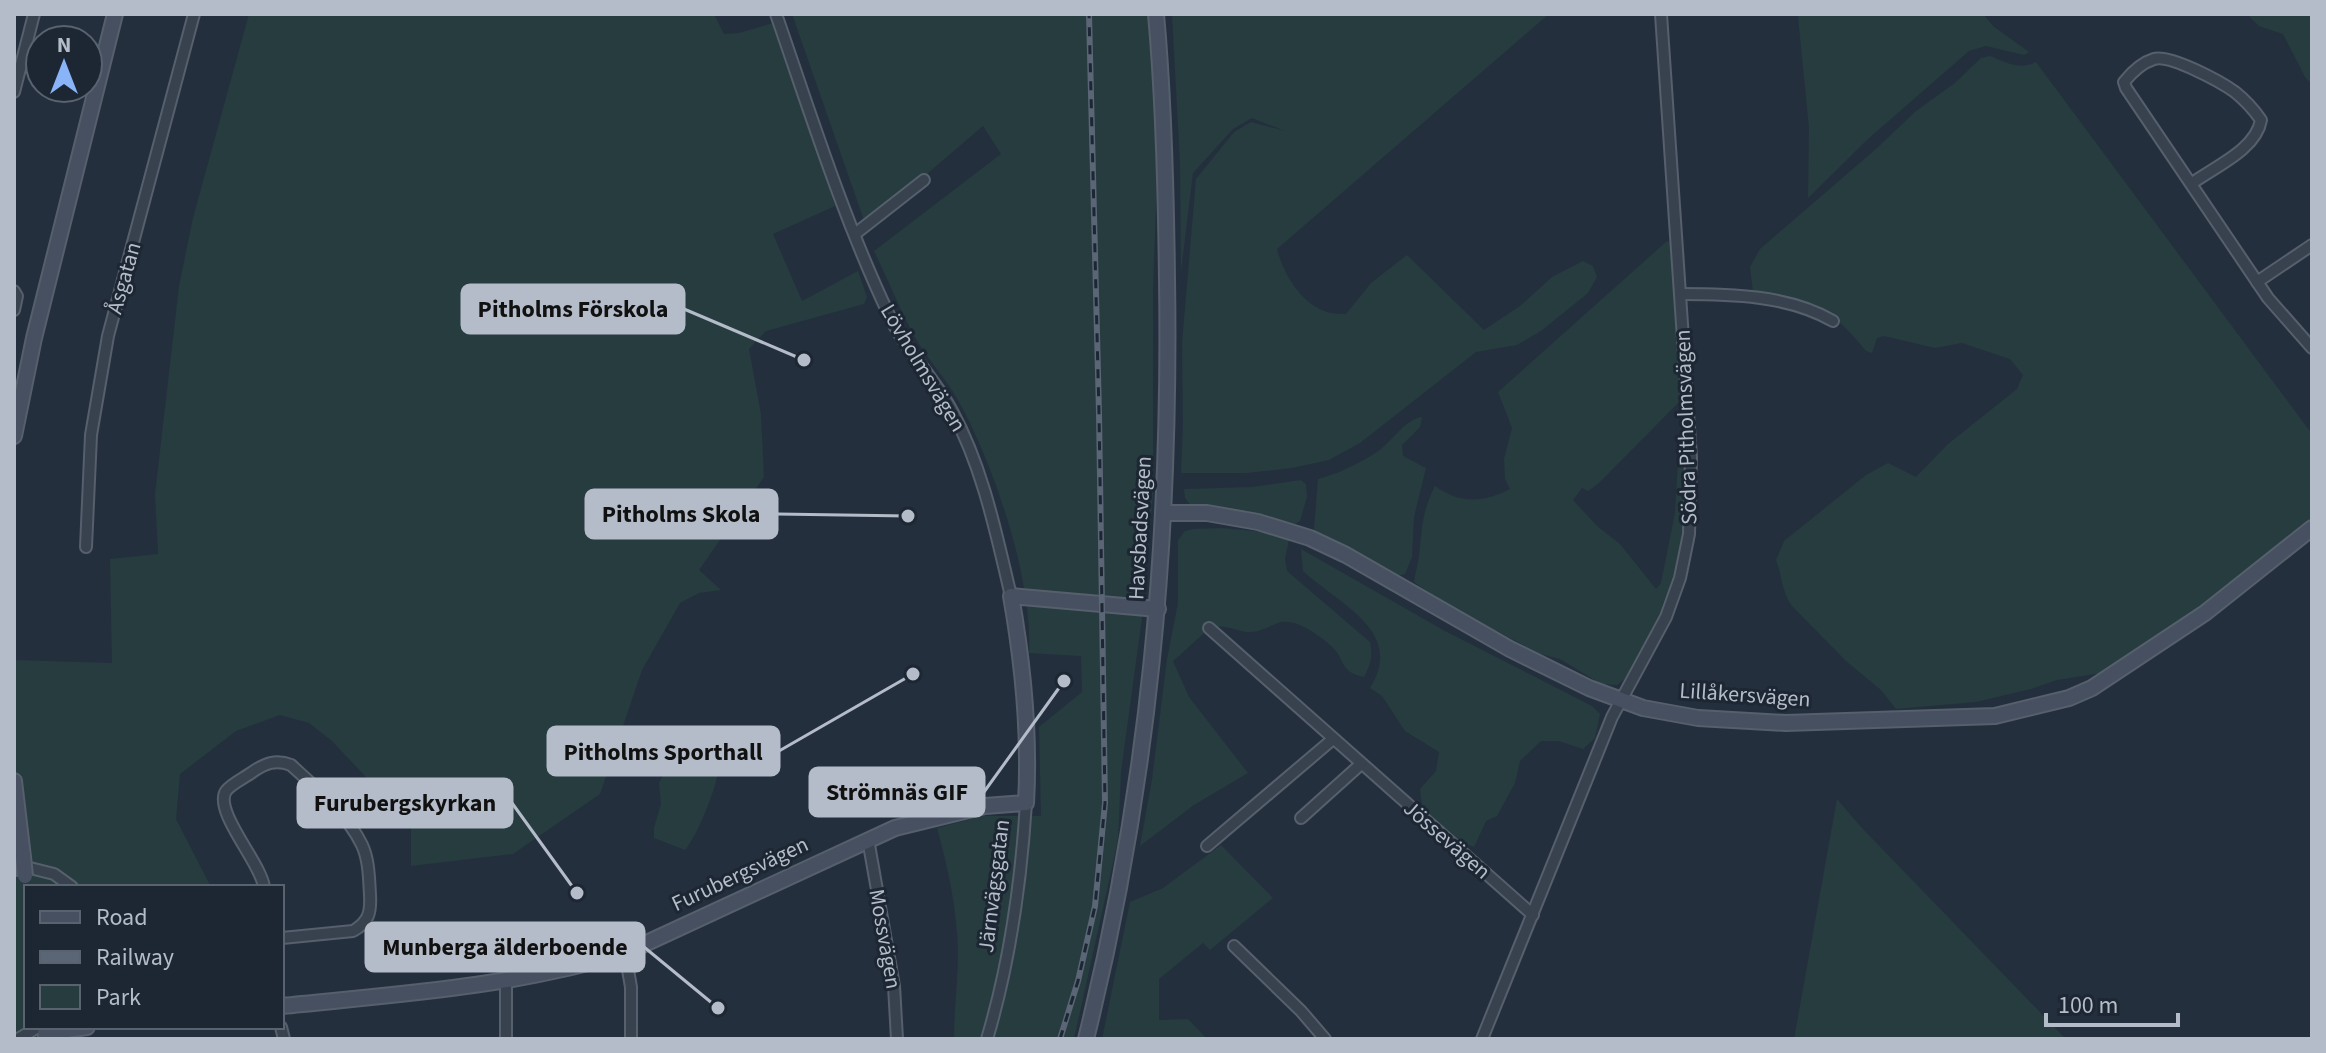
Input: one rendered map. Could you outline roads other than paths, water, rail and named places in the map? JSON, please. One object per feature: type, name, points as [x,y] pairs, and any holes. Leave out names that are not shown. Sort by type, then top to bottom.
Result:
[{"type":"street","points":[[14,92],[34,14]]},
{"type":"street","points":[[14,436],[34,338],[115,14]]},
{"type":"street","name":"Åsgatan","points":[[86,547],[91,435],[108,336],[194,14]]},
{"type":"street","name":"Lövholmsvägen","points":[[776,14],[838,195],[890,318],[961,428],[985,492],[1011,596]]},
{"type":"street","name":"Havsbadsvägen","points":[[1086,1039],[1104,966],[1129,837],[1151,688],[1158,609],[1167,410],[1167,228],[1156,14]]},
{"type":"street","name":"Södra Pitholmsvägen","points":[[1482,1039],[1591,766],[1620,700],[1666,617],[1680,578],[1689,534],[1691,457],[1661,14]]},
{"type":"street","points":[[2191,184],[2243,149],[2259,129],[2261,120],[2234,92],[2198,72],[2164,58],[2154,59],[2134,70],[2124,82],[2191,184],[2268,298],[2312,348]]},
{"type":"street","points":[[855,234],[924,180]]},
{"type":"street","points":[[2257,282],[2312,245]]},
{"type":"street","points":[[14,291],[17,296],[14,310]]},
{"type":"street","points":[[1680,294],[1773,300],[1819,312],[1833,321]]},
{"type":"street","name":"Lillåkersvägen","points":[[1163,513],[1207,513],[1258,522],[1310,538],[1346,555],[1510,649],[1643,708],[1698,718],[1786,723],[1995,716],[2032,709],[2092,688],[2205,613],[2312,528]]},
{"type":"street","points":[[1011,596],[1158,609]]},
{"type":"street","name":"Järnvägsgatan","points":[[987,1039],[1015,919],[1023,857],[1028,769],[1025,707],[1011,596]]},
{"type":"street","name":"Jössevägen","points":[[1209,628],[1533,915]]},
{"type":"street","points":[[1207,846],[1333,739]]},
{"type":"street","points":[[263,885],[257,866],[225,811],[223,800],[227,790],[258,768],[282,761],[291,765],[351,827],[368,867],[371,909],[362,926],[353,931],[284,938]]},
{"type":"street","points":[[1301,818],[1361,764]]},
{"type":"street","points":[[14,781],[18,860],[26,881]]},
{"type":"street","name":"Furubergsvägen","points":[[284,1006],[506,982],[557,973],[625,953],[895,828],[968,809],[1026,803]]},
{"type":"street","name":"Mossvägen","points":[[868,839],[894,986],[897,1039]]},
{"type":"street","points":[[18,860],[54,874],[69,885]]},
{"type":"street","points":[[1234,946],[1301,1011],[1325,1039]]},
{"type":"street","points":[[625,953],[631,987],[631,1039]]},
{"type":"street","points":[[506,982],[506,1039]]},
{"type":"street","points":[[18,1039],[43,1031],[65,1029]]},
{"type":"railway","points":[[1060,1039],[1078,981],[1095,906],[1105,803],[1089,14]]},
{"type":"place","name":"Pitholms Förskola","points":[[804,360]]},
{"type":"place","name":"Pitholms Skola","points":[[908,516]]},
{"type":"place","name":"Pitholms Sporthall","points":[[913,674]]},
{"type":"place","name":"Strömnäs GIF","points":[[1064,681]]},
{"type":"place","name":"Furubergskyrkan","points":[[577,893]]},
{"type":"place","name":"Munberga älderboende","points":[[718,1008]]}]
